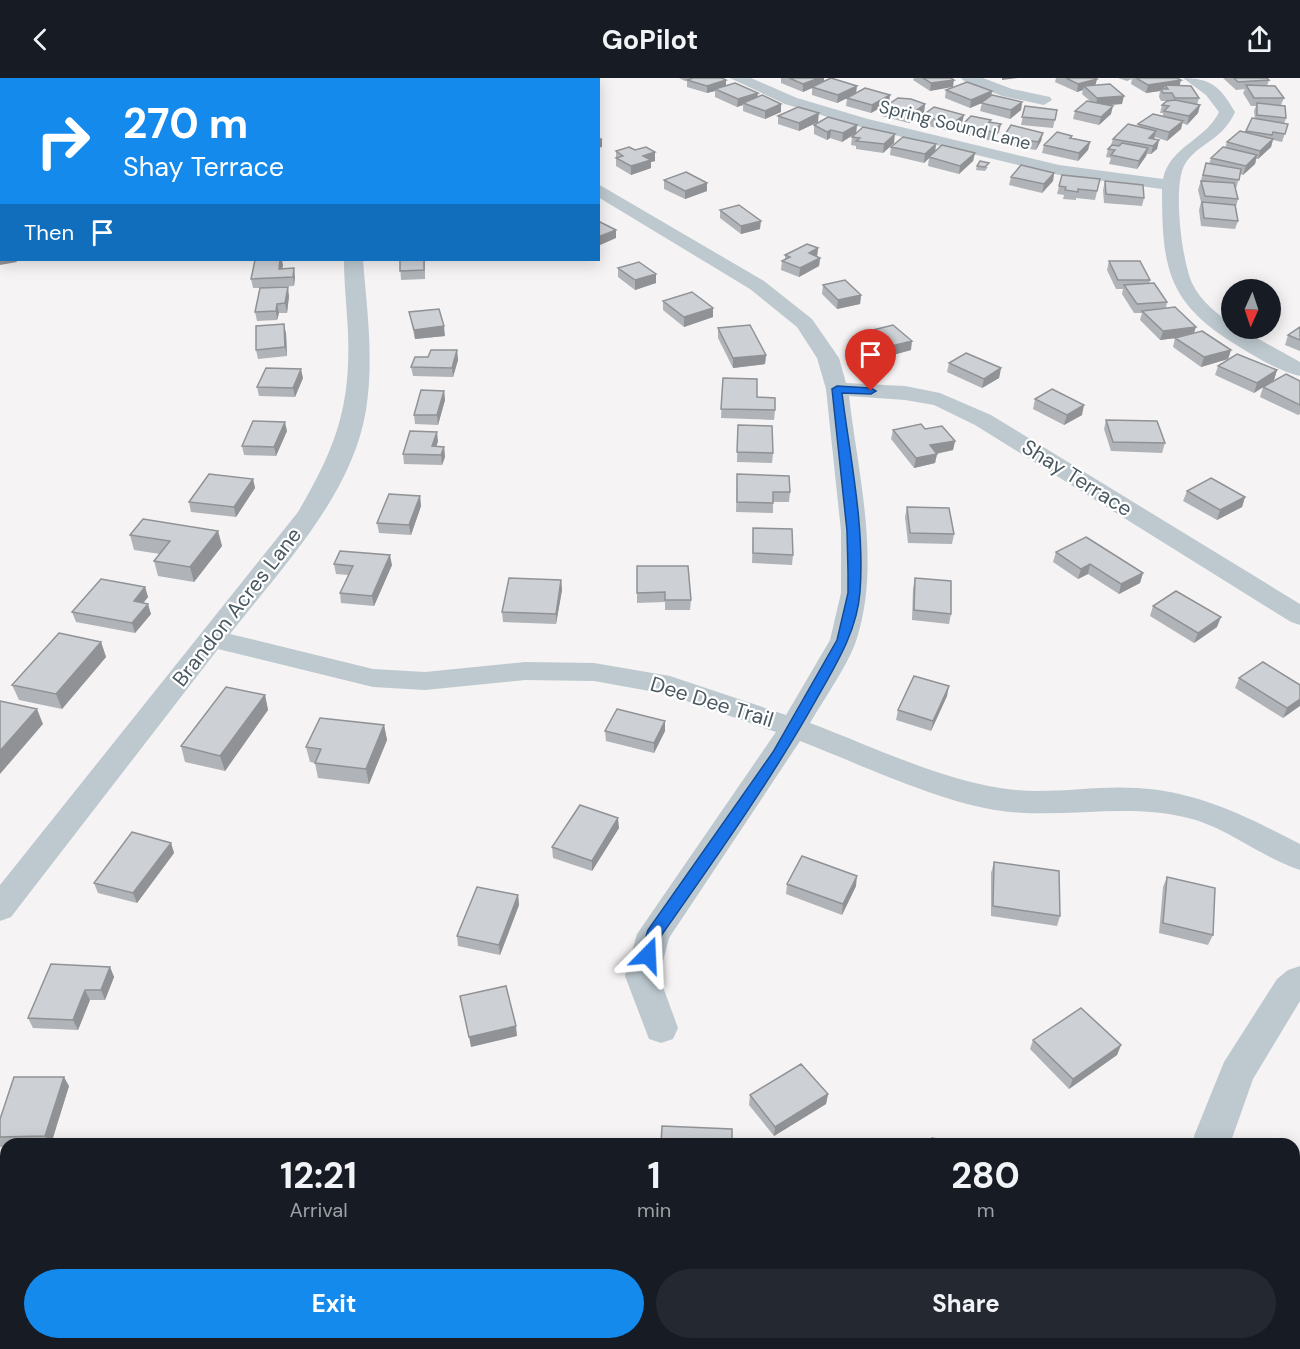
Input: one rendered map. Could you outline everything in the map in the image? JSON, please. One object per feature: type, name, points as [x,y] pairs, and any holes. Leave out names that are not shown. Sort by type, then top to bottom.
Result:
[{"type":"street","name":"Spring Sound Lane","points":[[738,78],[791,101],[862,123],[1059,170],[1170,185]]},
{"type":"street","points":[[969,78],[1008,93],[1044,100]]},
{"type":"street","points":[[1191,78],[1205,85],[1220,99],[1227,112],[1222,125],[1177,163],[1170,185],[1176,265],[1183,287],[1227,330],[1260,351],[1300,370]]},
{"type":"street","points":[[600,190],[757,285],[805,323],[828,358],[837,389],[853,531],[854,593],[843,640],[794,728],[654,934],[642,976],[661,1028]]},
{"type":"street","name":"Brandon Acres Lane","points":[[0,908],[309,515],[337,465],[355,411],[359,338],[353,261]]},
{"type":"street","name":"Shay Terrace","points":[[837,389],[905,393],[940,400],[983,420],[1300,616]]},
{"type":"street","name":"Dee Dee Trail","points":[[213,639],[373,678],[425,681],[525,671],[594,672],[670,685],[794,728],[958,790],[1002,800],[1053,802],[1137,799],[1190,806],[1245,829],[1300,858]]},
{"type":"street","points":[[1213,1138],[1237,1073],[1289,989],[1300,980]]},
{"type":"building","points":[[693,78],[726,80],[707,86],[687,80]]},
{"type":"building","points":[[789,78],[819,78],[803,84]]},
{"type":"building","points":[[831,78],[857,86],[838,95],[812,87]]},
{"type":"building","points":[[923,78],[951,78],[954,80],[931,83]]},
{"type":"building","points":[[1066,78],[1095,78],[1097,79],[1078,84]]},
{"type":"building","points":[[1136,78],[1177,78],[1181,80],[1148,85]]},
{"type":"building","points":[[1234,78],[1267,78],[1269,80],[1238,82]]},
{"type":"building","points":[[967,82],[992,91],[971,100],[946,90]]},
{"type":"building","points":[[735,83],[758,93],[738,99],[715,89]]},
{"type":"building","points":[[1110,84],[1124,96],[1097,98],[1084,86]]},
{"type":"building","points":[[1165,85],[1191,86],[1199,98],[1175,98],[1172,93],[1163,93],[1161,89],[1168,89]]},
{"type":"building","points":[[1246,85],[1275,86],[1284,98],[1254,98]]},
{"type":"building","points":[[865,88],[890,95],[872,105],[847,98]]},
{"type":"building","points":[[762,95],[781,104],[765,111],[743,103]]},
{"type":"building","points":[[992,95],[1022,102],[1011,110],[981,103]]},
{"type":"building","points":[[898,98],[911,99],[925,104],[910,115],[883,108]]},
{"type":"building","points":[[1175,100],[1200,105],[1189,116],[1164,111],[1169,106],[1162,105],[1167,101]]},
{"type":"building","points":[[1087,101],[1113,106],[1101,117],[1075,111]]},
{"type":"building","points":[[1257,103],[1285,106],[1286,118],[1257,115]]},
{"type":"building","points":[[1025,106],[1057,110],[1055,120],[1022,117]]},
{"type":"building","points":[[798,107],[819,113],[799,123],[778,116]]},
{"type":"building","points":[[934,107],[964,115],[953,123],[922,116]]},
{"type":"building","points":[[1153,114],[1183,121],[1169,132],[1138,124]]},
{"type":"building","points":[[971,116],[1001,124],[993,132],[961,126]]},
{"type":"building","points":[[828,117],[857,125],[843,133],[831,130],[827,132],[814,125]]},
{"type":"building","points":[[1252,118],[1288,124],[1285,134],[1273,132],[1272,135],[1246,131]]},
{"type":"building","points":[[1128,124],[1156,131],[1149,138],[1159,140],[1153,146],[1113,139]]},
{"type":"building","points":[[1011,125],[1043,133],[1038,142],[1004,136]]},
{"type":"building","points":[[863,127],[895,134],[884,144],[856,141],[860,138],[852,137]]},
{"type":"building","points":[[1240,131],[1273,139],[1260,151],[1227,142]]},
{"type":"building","points":[[1057,132],[1072,136],[1070,138],[1090,142],[1079,153],[1044,145]]},
{"type":"building","points":[[903,137],[936,144],[925,154],[891,147]]},
{"type":"building","points":[[1122,143],[1148,148],[1139,161],[1111,155],[1115,150],[1108,149],[1112,145],[1119,146]]},
{"type":"building","points":[[942,145],[975,153],[960,166],[929,157]]},
{"type":"building","points":[[629,147],[635,150],[646,147],[655,152],[643,156],[651,160],[631,166],[616,158],[623,156],[616,151]]},
{"type":"building","points":[[1223,147],[1257,155],[1246,166],[1211,158]]},
{"type":"building","points":[[980,161],[989,163],[985,167],[977,166]]},
{"type":"building","points":[[1206,163],[1241,169],[1239,180],[1203,175]]},
{"type":"building","points":[[1021,165],[1054,173],[1044,184],[1011,177]]},
{"type":"building","points":[[686,172],[707,183],[685,191],[664,180]]},
{"type":"building","points":[[1062,175],[1100,179],[1097,191],[1065,190],[1066,187],[1059,186]]},
{"type":"building","points":[[1105,181],[1143,185],[1144,198],[1106,194]]},
{"type":"building","points":[[1201,181],[1234,183],[1238,199],[1205,196]]},
{"type":"building","points":[[1202,202],[1235,205],[1238,221],[1204,218]]},
{"type":"building","points":[[739,205],[761,221],[741,226],[720,210]]},
{"type":"building","points":[[600,222],[616,230],[600,236]]},
{"type":"building","points":[[807,244],[818,248],[809,253],[820,258],[800,268],[782,261],[790,257],[785,255]]},
{"type":"building","points":[[255,261],[280,261],[279,269],[294,268],[293,277],[251,279]]},
{"type":"building","points":[[400,261],[424,261],[424,270],[400,271]]},
{"type":"building","points":[[1109,261],[1140,261],[1150,280],[1118,280]]},
{"type":"building","points":[[639,262],[656,274],[635,280],[618,268]]},
{"type":"building","points":[[845,280],[861,295],[838,300],[823,285]]},
{"type":"building","points":[[1154,283],[1167,302],[1137,304],[1124,285]]},
{"type":"building","points":[[288,287],[285,303],[277,304],[276,311],[255,312],[260,288]]},
{"type":"building","points":[[692,292],[713,308],[684,317],[663,301]]},
{"type":"building","points":[[1175,307],[1196,327],[1163,331],[1142,311]]},
{"type":"building","points":[[439,309],[444,326],[414,330],[409,312]]},
{"type":"building","points":[[284,324],[285,347],[256,350],[256,326]]},
{"type":"building","points":[[750,325],[766,355],[733,358],[718,328]]},
{"type":"building","points":[[893,325],[912,341],[883,348],[865,332]]},
{"type":"building","points":[[1300,327],[1300,340],[1288,335]]},
{"type":"building","points":[[1202,331],[1231,350],[1204,357],[1175,338]]},
{"type":"building","points":[[431,350],[457,350],[452,368],[411,367],[415,357],[428,357]]},
{"type":"building","points":[[966,353],[1001,368],[984,379],[949,363]]},
{"type":"building","points":[[1237,354],[1277,370],[1257,383],[1218,366]]},
{"type":"building","points":[[266,368],[301,369],[293,388],[257,387]]},
{"type":"building","points":[[1286,374],[1300,381],[1300,405],[1263,387]]},
{"type":"building","points":[[723,378],[757,379],[757,397],[775,398],[775,410],[721,409]]},
{"type":"building","points":[[1052,389],[1084,405],[1067,415],[1035,399]]},
{"type":"building","points":[[421,390],[444,391],[437,415],[414,415]]},
{"type":"building","points":[[1106,420],[1157,421],[1165,443],[1113,442]]},
{"type":"building","points":[[253,421],[285,422],[274,447],[242,446]]},
{"type":"building","points":[[921,424],[925,429],[942,426],[955,441],[930,445],[937,454],[916,458],[893,430]]},
{"type":"building","points":[[738,425],[772,426],[773,453],[737,452]]},
{"type":"building","points":[[410,431],[437,432],[432,446],[444,447],[441,455],[403,454]]},
{"type":"building","points":[[209,474],[253,479],[234,507],[189,502]]},
{"type":"building","points":[[737,474],[789,476],[790,492],[773,492],[773,503],[737,502]]},
{"type":"building","points":[[1211,478],[1245,497],[1220,510],[1187,491]]},
{"type":"building","points":[[389,494],[420,496],[409,525],[377,523]]},
{"type":"building","points":[[907,507],[949,508],[954,534],[910,533]]},
{"type":"building","points":[[143,519],[218,531],[190,567],[154,561],[170,541],[130,535]]},
{"type":"building","points":[[753,528],[792,529],[793,555],[753,553]]},
{"type":"building","points":[[1086,537],[1143,573],[1121,584],[1090,564],[1081,569],[1056,552]]},
{"type":"building","points":[[340,551],[390,555],[372,596],[340,593],[353,566],[334,564]]},
{"type":"building","points":[[637,566],[688,566],[691,600],[665,600],[665,592],[637,593]]},
{"type":"building","points":[[509,578],[561,580],[556,614],[502,612]]},
{"type":"building","points":[[915,578],[951,581],[951,614],[914,610]]},
{"type":"building","points":[[101,579],[145,587],[134,601],[148,604],[132,623],[72,612]]},
{"type":"building","points":[[1176,591],[1221,617],[1198,633],[1153,606]]},
{"type":"building","points":[[59,633],[101,642],[56,694],[12,685]]},
{"type":"building","points":[[1263,662],[1300,685],[1300,699],[1287,708],[1239,678]]},
{"type":"building","points":[[914,676],[949,686],[933,721],[898,710]]},
{"type":"building","points":[[226,687],[265,695],[220,756],[181,746]]},
{"type":"building","points":[[0,701],[37,709],[0,751]]},
{"type":"building","points":[[617,709],[665,721],[654,743],[605,731]]},
{"type":"building","points":[[320,718],[384,725],[366,769],[315,763],[321,749],[306,747]]},
{"type":"building","points":[[580,805],[618,818],[592,861],[552,847]]},
{"type":"building","points":[[132,832],[171,843],[133,893],[94,883]]},
{"type":"building","points":[[802,856],[857,876],[843,904],[787,884]]},
{"type":"building","points":[[994,862],[1059,871],[1060,916],[993,906]]},
{"type":"building","points":[[1167,877],[1215,888],[1213,935],[1163,923]]},
{"type":"building","points":[[477,887],[518,895],[499,945],[457,936]]},
{"type":"building","points":[[51,964],[110,967],[101,990],[85,990],[73,1020],[28,1018]]},
{"type":"building","points":[[506,986],[516,1026],[469,1037],[460,996]]},
{"type":"building","points":[[1081,1008],[1121,1045],[1073,1079],[1033,1040]]},
{"type":"building","points":[[801,1064],[828,1094],[775,1127],[750,1095]]},
{"type":"building","points":[[14,1077],[64,1077],[45,1136],[0,1137],[0,1119]]},
{"type":"building","points":[[662,1126],[732,1129],[732,1138],[661,1138]]},
{"type":"route","points":[[648,955],[654,934],[778,755],[816,692],[843,640],[854,593],[854,572],[853,531],[837,389],[871,391]]}]
